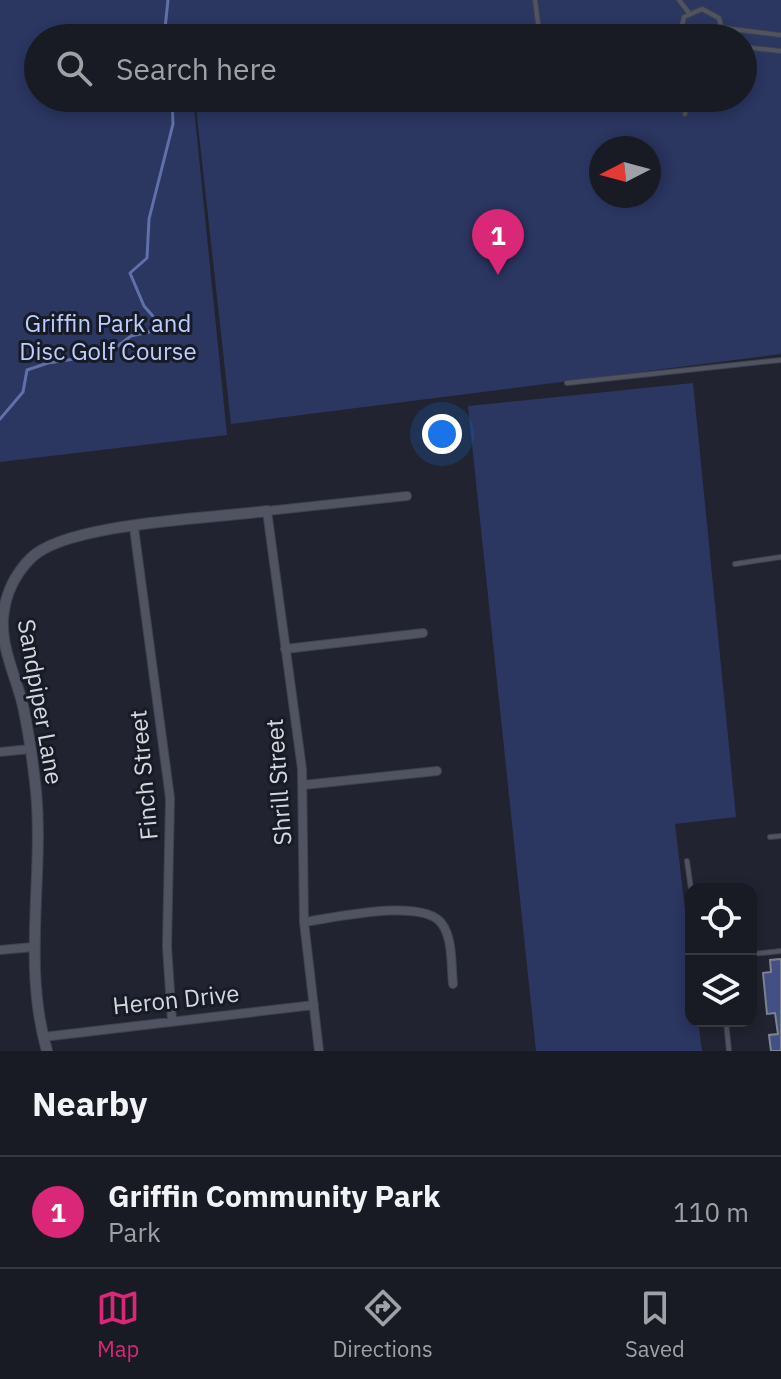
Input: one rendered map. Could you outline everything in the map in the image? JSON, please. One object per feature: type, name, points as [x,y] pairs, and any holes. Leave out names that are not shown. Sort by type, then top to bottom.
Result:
[{"type":"street","name":"Sandpiper Lane","points":[[47,1051],[33,947],[38,842],[30,749],[3,630],[9,591],[22,567],[44,548],[82,534],[407,496]]},
{"type":"street","name":"Shrill Street","points":[[267,511],[303,785],[304,922],[319,1051]]},
{"type":"street","name":"Finch Street","points":[[134,528],[170,798],[167,947],[172,1021]]},
{"type":"street","points":[[285,649],[423,633]]},
{"type":"street","points":[[0,752],[30,749]]},
{"type":"street","points":[[303,785],[437,771]]},
{"type":"street","points":[[304,922],[411,910],[430,913],[447,932],[453,984]]},
{"type":"street","points":[[0,950],[33,947]]},
{"type":"street","name":"Heron Drive","points":[[43,1037],[314,1005]]},
{"type":"lane","points":[[535,0],[538,24]]},
{"type":"lane","points":[[679,0],[689,13]]},
{"type":"lane","points":[[680,24],[689,13],[709,10],[722,24]]},
{"type":"lane","points":[[757,32],[781,35]]},
{"type":"lane","points":[[757,48],[781,51]]},
{"type":"lane","points":[[567,383],[781,360]]},
{"type":"lane","points":[[735,564],[781,557]]},
{"type":"lane","points":[[770,837],[781,836]]},
{"type":"lane","points":[[687,861],[690,883]]},
{"type":"lane","points":[[757,953],[781,951]]},
{"type":"lane","points":[[727,1027],[729,1051]]},
{"type":"green space","name":"Griffin Park and Disc Golf Course","points":[[0,0],[781,0],[781,354],[231,424],[197,112],[757,112],[757,24],[24,24],[24,112],[194,112],[227,435],[0,462]]},
{"type":"green space","points":[[693,383],[736,817],[675,824],[685,910],[685,1027],[699,1027],[702,1051],[536,1051],[468,406]]},
{"type":"building","points":[[781,959],[781,1051],[771,1051],[769,1035],[778,1034],[775,1013],[767,1014],[763,973],[771,972],[770,960]]},
{"type":"waterway","points":[[165,24],[168,0]]},
{"type":"waterway","points":[[0,419],[23,392],[27,370],[48,363],[107,354],[131,336],[149,332],[158,322],[144,306],[130,273],[147,258],[149,219],[173,124],[173,112]]},
{"type":"place","name":"Griffin Community Park","points":[[498,275]]}]
